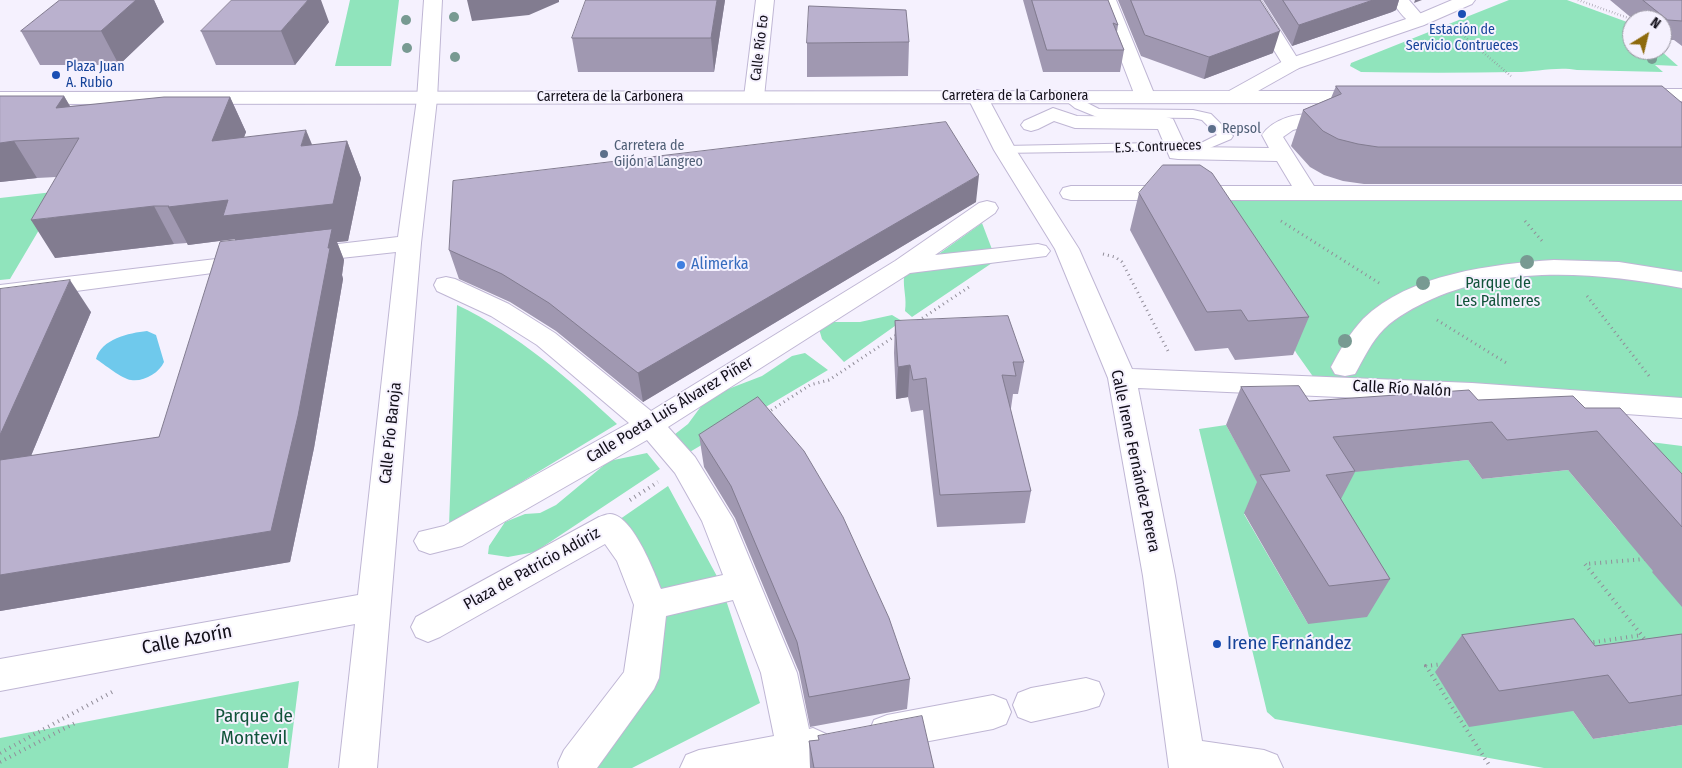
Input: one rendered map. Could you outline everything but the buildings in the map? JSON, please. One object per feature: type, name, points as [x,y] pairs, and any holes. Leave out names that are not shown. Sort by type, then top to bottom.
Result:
[{"type":"street","name":"Calle Pío Baroja","points":[[358,768],[410,242],[427,98],[433,0]]},
{"type":"street","name":"Calle Río Eo","points":[[754,97],[765,0]]},
{"type":"street","points":[[1107,0],[1145,96]]},
{"type":"street","points":[[1252,0],[1292,64]]},
{"type":"street","points":[[1400,0],[1418,21]]},
{"type":"street","name":"Carretera de la Carbonera","points":[[0,98],[1226,97],[1292,64],[1418,21],[1466,0]]},
{"type":"street","name":"Calle Irene Fernández Perera","points":[[977,96],[1005,150],[1071,258],[1122,378],[1159,576],[1187,762]]},
{"type":"street","points":[[1614,96],[1679,98]]},
{"type":"street","points":[[1226,97],[1391,97]]},
{"type":"street","points":[[1031,125],[1054,114],[1075,122],[1166,123],[1177,150],[1236,193]]},
{"type":"street","points":[[1307,193],[1272,135],[1286,126],[1308,120]]},
{"type":"street","points":[[1177,150],[1284,155]]},
{"type":"street","points":[[1071,193],[1682,194]]},
{"type":"street","name":"Calle Poeta Luis Álvarez Piñer","points":[[430,541],[451,537],[650,425],[904,266],[987,208]]},
{"type":"street","points":[[0,293],[410,242]]},
{"type":"street","name":"Calle Poeta Luis Álvarez Piñer","points":[[904,266],[1038,251]]},
{"type":"street","points":[[1345,368],[1356,345],[1369,329],[1386,314],[1436,287],[1473,276],[1564,267],[1610,269],[1682,280]]},
{"type":"street","points":[[446,285],[500,310],[546,339],[650,425],[685,465],[717,519],[779,673],[797,759]]},
{"type":"street","name":"Calle Río Nalón","points":[[1122,378],[1561,397],[1682,408]]},
{"type":"street","name":"Plaza de Patricio Adúriz","points":[[428,627],[610,526],[631,555],[651,605],[641,678],[578,763],[578,768]]},
{"type":"street","points":[[651,605],[743,584]]},
{"type":"street","name":"Calle Azorín","points":[[0,675],[375,606]]},
{"type":"street","points":[[1031,705],[1086,694]]},
{"type":"street","points":[[699,768],[797,759],[847,740],[993,712]]},
{"type":"street","points":[[1187,762],[1264,768]]},
{"type":"lane","name":"E.S. Contrueces","points":[[1005,150],[1177,150],[1205,146],[1226,136],[1206,117],[1193,114],[1097,113],[1079,105],[1066,96]]},
{"type":"path","points":[[1578,0],[1622,16]]},
{"type":"path","points":[[1455,28],[1512,77]]},
{"type":"path","points":[[1071,258],[1102,254],[1115,257],[1122,262],[1170,354],[1197,368],[1202,382]]},
{"type":"path","points":[[915,322],[971,285]]},
{"type":"path","points":[[760,417],[810,385],[829,380],[900,333]]},
{"type":"path","points":[[628,501],[685,465]]},
{"type":"path","points":[[1653,558],[1585,564],[1653,650]]},
{"type":"path","points":[[1583,644],[1642,635]]},
{"type":"path","points":[[1446,664],[1426,666],[1489,765]]},
{"type":"path","points":[[0,753],[117,690]]},
{"type":"path","points":[[0,762],[75,723]]},
{"type":"green space","points":[[350,0],[399,0],[391,66],[335,66]]},
{"type":"green space","points":[[1509,0],[1567,0],[1622,20],[1622,60],[1671,60],[1678,66],[1655,65],[1663,72],[1562,69],[1516,72],[1438,73],[1361,72],[1350,66],[1351,63]]},
{"type":"green space","points":[[62,191],[10,279],[0,280],[0,198]]},
{"type":"green space","name":"Parque de Les Palmeres","points":[[1200,193],[1682,193],[1682,408],[1319,385],[1297,354]]},
{"type":"green space","points":[[982,223],[993,252],[933,258]]},
{"type":"green space","points":[[992,263],[912,317],[905,311],[904,277],[910,272],[918,269]]},
{"type":"green space","points":[[457,305],[501,330],[542,358],[617,424],[449,526]]},
{"type":"green space","points":[[892,315],[902,321],[844,362],[822,339],[819,329],[827,322],[860,322]]},
{"type":"green space","points":[[805,353],[828,370],[683,456],[670,438],[688,424],[702,405],[723,391],[762,376],[792,356]]},
{"type":"green space","points":[[1226,425],[1273,510],[1244,514],[1308,624],[1283,425],[1371,470],[1468,460],[1482,479],[1568,470],[1620,532],[1611,437],[1682,446],[1682,695],[1573,711],[1593,739],[1682,725],[1682,768],[1544,768],[1275,719],[1267,712],[1199,429]]},
{"type":"green space","points":[[647,453],[660,469],[535,552],[508,557],[488,554],[489,546],[505,522],[525,514],[540,513],[556,505],[609,461]]},
{"type":"green space","points":[[668,486],[719,580],[647,595],[610,526]]},
{"type":"green space","points":[[724,594],[760,703],[632,768],[593,768],[658,615]]},
{"type":"green space","name":"Parque de Montevil","points":[[299,681],[288,768],[0,768],[0,738]]},
{"type":"water","points":[[147,331],[156,335],[164,362],[159,370],[150,376],[141,380],[127,379],[96,359],[104,346],[117,338]]},
{"type":"place","name":"Estación de Servicio Contrueces","points":[[1462,14]]},
{"type":"place","name":"Plaza Juan A. Rubio","points":[[56,75]]},
{"type":"place","name":"Repsol","points":[[1212,129]]},
{"type":"place","name":"Carretera de Gijón a Langreo","points":[[604,154]]},
{"type":"place","name":"Alimerka","points":[[681,265]]},
{"type":"place","name":"Irene Fernández","points":[[1217,644]]}]
